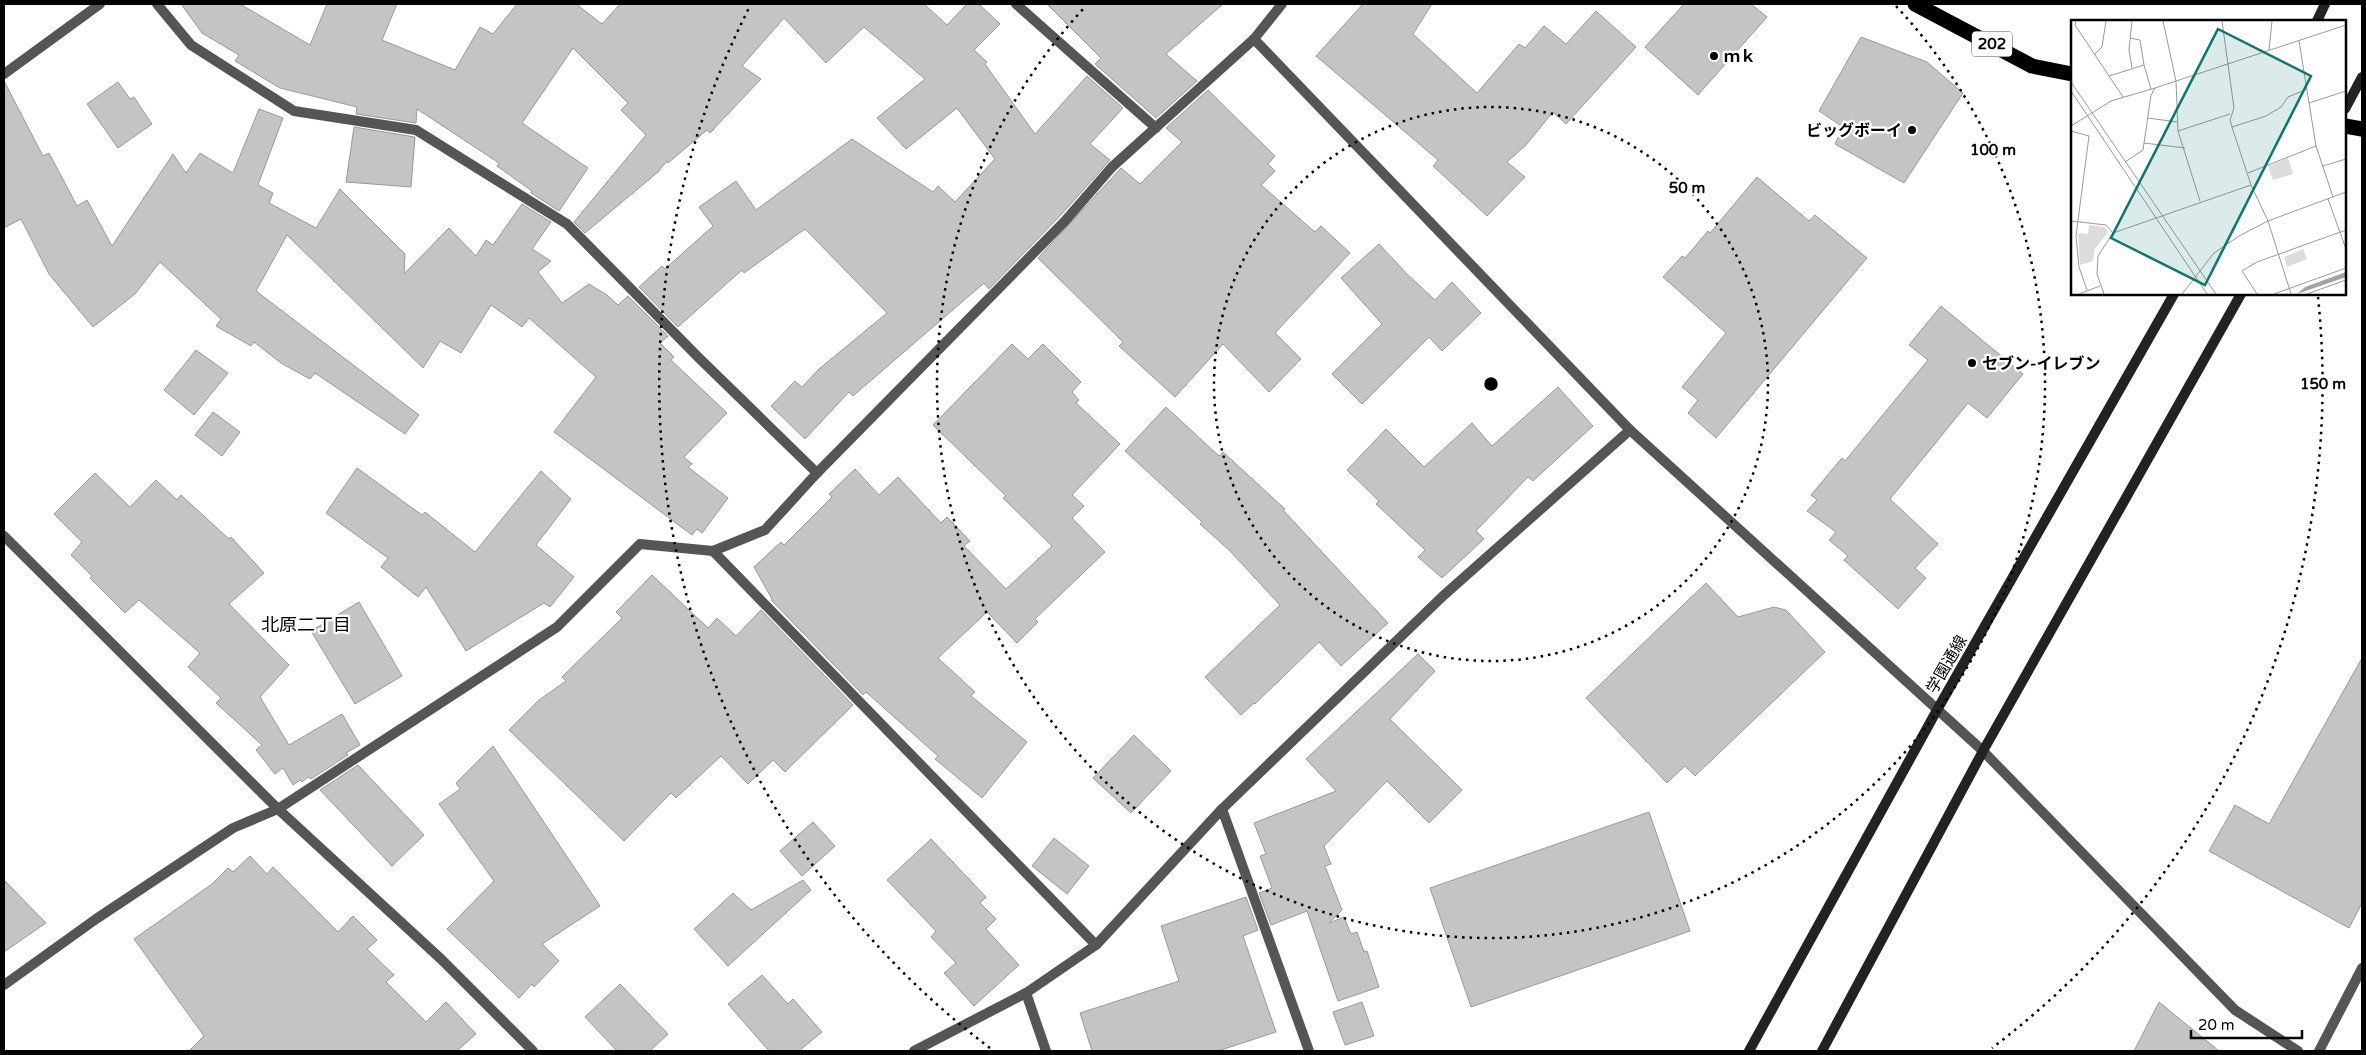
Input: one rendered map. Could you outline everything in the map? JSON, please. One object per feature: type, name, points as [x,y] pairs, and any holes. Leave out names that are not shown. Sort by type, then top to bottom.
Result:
[{"type":"highway","name":"202","points":[[1915,4],[2032,66],[2071,74]]},
{"type":"highway","points":[[2346,126],[2362,129]]},
{"type":"street","points":[[4,74],[100,4]]},
{"type":"street","points":[[157,4],[191,45],[294,110],[416,130],[567,224],[698,358],[817,473]]},
{"type":"street","points":[[1016,4],[1156,128]]},
{"type":"street","points":[[4,985],[96,919],[233,828],[278,809],[557,627],[640,544],[713,551],[765,530],[817,473],[1065,221],[1112,167],[1254,40],[1282,4]]},
{"type":"street","points":[[2317,20],[2325,4]]},
{"type":"street","points":[[1254,40],[1630,430],[1983,751],[2235,1010],[2298,1051]]},
{"type":"street","points":[[2346,106],[2362,77]]},
{"type":"street","name":"学園通線","points":[[1749,1051],[1937,710],[2173,295]]},
{"type":"street","points":[[1822,1051],[1983,751],[2239,295]]},
{"type":"street","points":[[914,1051],[1026,993],[1096,945],[1222,809],[1443,596],[1630,430]]},
{"type":"street","points":[[4,536],[278,809],[440,959],[533,1051]]},
{"type":"street","points":[[713,551],[1096,945]]},
{"type":"street","points":[[1222,809],[1308,1051]]},
{"type":"street","points":[[2319,1051],[2362,968]]},
{"type":"street","points":[[1026,993],[1046,1051]]},
{"type":"building","points":[[181,4],[240,4],[310,45],[327,4],[397,4],[382,40],[455,70],[480,27],[493,34],[517,4],[576,4],[602,24],[620,4],[924,4],[947,25],[967,4],[979,4],[1000,24],[974,50],[987,62],[985,64],[1035,134],[1087,76],[1123,108],[1090,144],[1110,160],[1060,216],[989,289],[984,283],[853,396],[849,392],[805,439],[771,406],[795,381],[802,387],[819,369],[887,313],[805,229],[744,273],[742,270],[678,327],[639,287],[662,266],[665,269],[713,226],[699,207],[736,181],[756,210],[852,139],[933,192],[938,186],[955,202],[995,159],[957,108],[906,149],[877,118],[925,79],[864,27],[826,63],[784,18],[742,66],[761,79],[710,133],[707,130],[668,163],[667,161],[658,172],[585,233],[574,222],[646,135],[621,110],[628,103],[573,48],[522,123],[588,168],[559,211],[531,193],[532,191],[497,166],[499,163],[417,109],[416,123],[356,114],[357,107],[280,88],[235,61],[239,55],[202,33]]},
{"type":"building","points":[[1047,4],[1223,4],[1166,54],[1197,81],[1156,118],[1095,64],[1101,58]]},
{"type":"building","points":[[1363,4],[1432,4],[1413,34],[1477,93],[1519,44],[1525,48],[1544,26],[1566,44],[1596,11],[1636,47],[1566,124],[1553,112],[1526,145],[1507,162],[1525,177],[1487,216],[1433,166],[1438,160],[1316,56]]},
{"type":"building","points":[[1684,4],[1751,4],[1767,17],[1698,95],[1645,47]]},
{"type":"building","points":[[1861,37],[1927,62],[1963,93],[1904,183],[1835,144],[1843,127],[1819,111]]},
{"type":"building","points":[[4,81],[43,156],[49,153],[77,206],[87,200],[112,246],[173,154],[186,173],[200,153],[233,173],[259,109],[283,118],[258,185],[273,193],[269,203],[316,228],[340,189],[405,254],[404,274],[449,228],[476,256],[486,240],[493,245],[522,204],[551,222],[532,249],[551,261],[538,272],[562,303],[589,284],[607,295],[618,305],[628,296],[668,336],[660,343],[674,357],[671,360],[727,413],[684,457],[692,464],[688,467],[728,498],[702,533],[697,529],[692,535],[554,432],[596,377],[529,318],[522,327],[491,305],[461,353],[440,341],[423,368],[287,235],[256,291],[419,415],[405,434],[315,373],[310,379],[281,363],[254,342],[251,346],[216,326],[221,319],[160,262],[135,294],[93,327],[49,274],[21,219],[4,228]]},
{"type":"building","points":[[118,82],[130,99],[134,97],[152,124],[118,148],[87,104]]},
{"type":"building","points":[[1208,90],[1275,156],[1268,164],[1275,171],[1261,185],[1315,232],[1321,226],[1350,253],[1275,333],[1301,359],[1269,392],[1223,344],[1175,397],[1119,346],[1123,342],[1038,258],[1121,168],[1140,184],[1182,142],[1166,128]]},
{"type":"building","points":[[354,127],[415,137],[411,187],[346,182]]},
{"type":"building","points":[[1757,177],[1809,221],[1815,215],[1867,258],[1716,438],[1688,413],[1698,400],[1682,387],[1726,333],[1663,277],[1682,256],[1685,258],[1708,231],[1710,233]]},
{"type":"building","points":[[1379,244],[1435,300],[1452,282],[1481,313],[1442,351],[1429,337],[1362,404],[1332,374],[1382,324],[1341,278]]},
{"type":"building","points":[[1941,306],[2023,374],[1987,418],[1968,403],[1890,499],[1938,544],[1915,568],[1926,578],[1898,609],[1844,560],[1848,556],[1829,540],[1836,532],[1807,511],[1817,500],[1811,495],[1842,458],[1845,461],[1928,360],[1909,345]]},
{"type":"building","points":[[1012,344],[1028,359],[1043,344],[1081,382],[1072,392],[1079,400],[1076,403],[1120,444],[1072,495],[1084,506],[1072,518],[1105,552],[1035,619],[1038,622],[1017,643],[987,612],[938,658],[975,692],[971,696],[1027,742],[982,798],[935,759],[938,756],[866,692],[863,695],[771,600],[754,567],[781,542],[784,545],[832,497],[829,494],[855,469],[879,495],[898,477],[941,523],[947,517],[970,541],[964,546],[1006,589],[1052,546],[1003,498],[1006,496],[933,425]]},
{"type":"building","points":[[196,350],[228,373],[194,415],[164,390]]},
{"type":"building","points":[[1558,387],[1593,426],[1533,481],[1528,477],[1476,531],[1484,539],[1442,578],[1418,557],[1425,550],[1376,504],[1379,501],[1347,470],[1386,429],[1424,467],[1472,423],[1492,446]]},
{"type":"building","points":[[1166,407],[1219,456],[1223,452],[1285,509],[1283,510],[1388,623],[1341,666],[1319,642],[1255,704],[1241,715],[1205,677],[1280,605],[1230,551],[1200,524],[1202,522],[1125,451]]},
{"type":"building","points":[[213,412],[240,432],[222,456],[195,435]]},
{"type":"building","points":[[357,468],[422,515],[425,512],[475,552],[541,471],[571,499],[536,545],[574,577],[550,607],[544,603],[466,651],[426,587],[418,597],[381,567],[388,558],[326,513]]},
{"type":"building","points":[[95,473],[130,507],[156,480],[177,500],[181,495],[229,539],[231,537],[264,573],[229,604],[289,665],[260,697],[289,745],[342,714],[360,745],[311,779],[308,777],[302,782],[300,780],[293,785],[283,768],[275,774],[256,750],[262,745],[216,703],[221,698],[188,667],[200,653],[139,600],[125,613],[90,578],[92,576],[71,555],[82,542],[54,514]]},
{"type":"building","points":[[652,575],[708,628],[717,618],[736,636],[761,610],[853,705],[785,772],[773,760],[748,784],[721,756],[676,798],[671,793],[624,841],[509,730],[539,700],[566,681],[562,677],[622,618],[616,612]]},
{"type":"building","points":[[1706,583],[1738,617],[1774,607],[1786,610],[1825,652],[1695,776],[1685,766],[1667,783],[1586,698]]},
{"type":"building","points":[[359,602],[402,676],[355,704],[311,631]]},
{"type":"building","points":[[1418,654],[1435,671],[1390,719],[1462,790],[1429,823],[1387,781],[1324,846],[1331,864],[1325,866],[1342,910],[1329,923],[1344,917],[1351,934],[1357,932],[1364,952],[1367,951],[1379,987],[1338,1001],[1307,911],[1271,925],[1259,893],[1272,888],[1260,856],[1266,854],[1254,823],[1336,791],[1306,759]]},
{"type":"building","points":[[2362,658],[2362,903],[2349,928],[2209,851],[2235,805],[2269,824]]},
{"type":"building","points":[[1134,735],[1171,771],[1131,813],[1093,778]]},
{"type":"building","points":[[493,746],[600,906],[542,944],[559,961],[534,987],[532,984],[519,998],[447,929],[494,881],[439,804],[460,789],[456,783]]},
{"type":"building","points":[[358,765],[424,835],[392,866],[320,790]]},
{"type":"building","points":[[1649,812],[1690,931],[1471,1007],[1430,888]]},
{"type":"building","points":[[813,822],[835,846],[802,876],[780,851]]},
{"type":"building","points":[[1054,838],[1089,866],[1067,894],[1032,866]]},
{"type":"building","points":[[931,839],[986,897],[980,903],[996,919],[986,929],[1019,965],[974,1006],[944,973],[956,963],[931,937],[936,931],[887,880]]},
{"type":"building","points":[[250,856],[267,874],[273,867],[338,932],[353,916],[377,940],[367,949],[394,975],[386,982],[426,1022],[446,1002],[476,1034],[457,1051],[189,1051],[204,1036],[134,939],[212,884],[228,868],[233,872]]},
{"type":"building","points":[[4,880],[46,923],[4,952]]},
{"type":"building","points":[[803,880],[811,890],[728,966],[694,929],[733,893],[751,910]]},
{"type":"building","points":[[1246,897],[1258,930],[1243,936],[1276,1032],[1218,1051],[1092,1051],[1080,1013],[1179,981],[1161,926]]},
{"type":"building","points":[[762,975],[788,1004],[793,999],[822,1032],[799,1051],[769,1051],[728,1004]]},
{"type":"building","points":[[620,984],[668,1034],[650,1051],[617,1051],[585,1017]]},
{"type":"building","points":[[1362,1002],[1374,1036],[1345,1045],[1333,1012]]},
{"type":"building","points":[[2159,1002],[2219,1051],[2134,1051]]},
{"type":"place","name":"ｍｋ","points":[[1714,56]]},
{"type":"place","name":"ビッグボーイ","points":[[1912,130]]},
{"type":"place","name":"セブン-イレブン","points":[[1972,363]]},
{"type":"district","name":"北原二丁目","points":[[306,625]]}]
